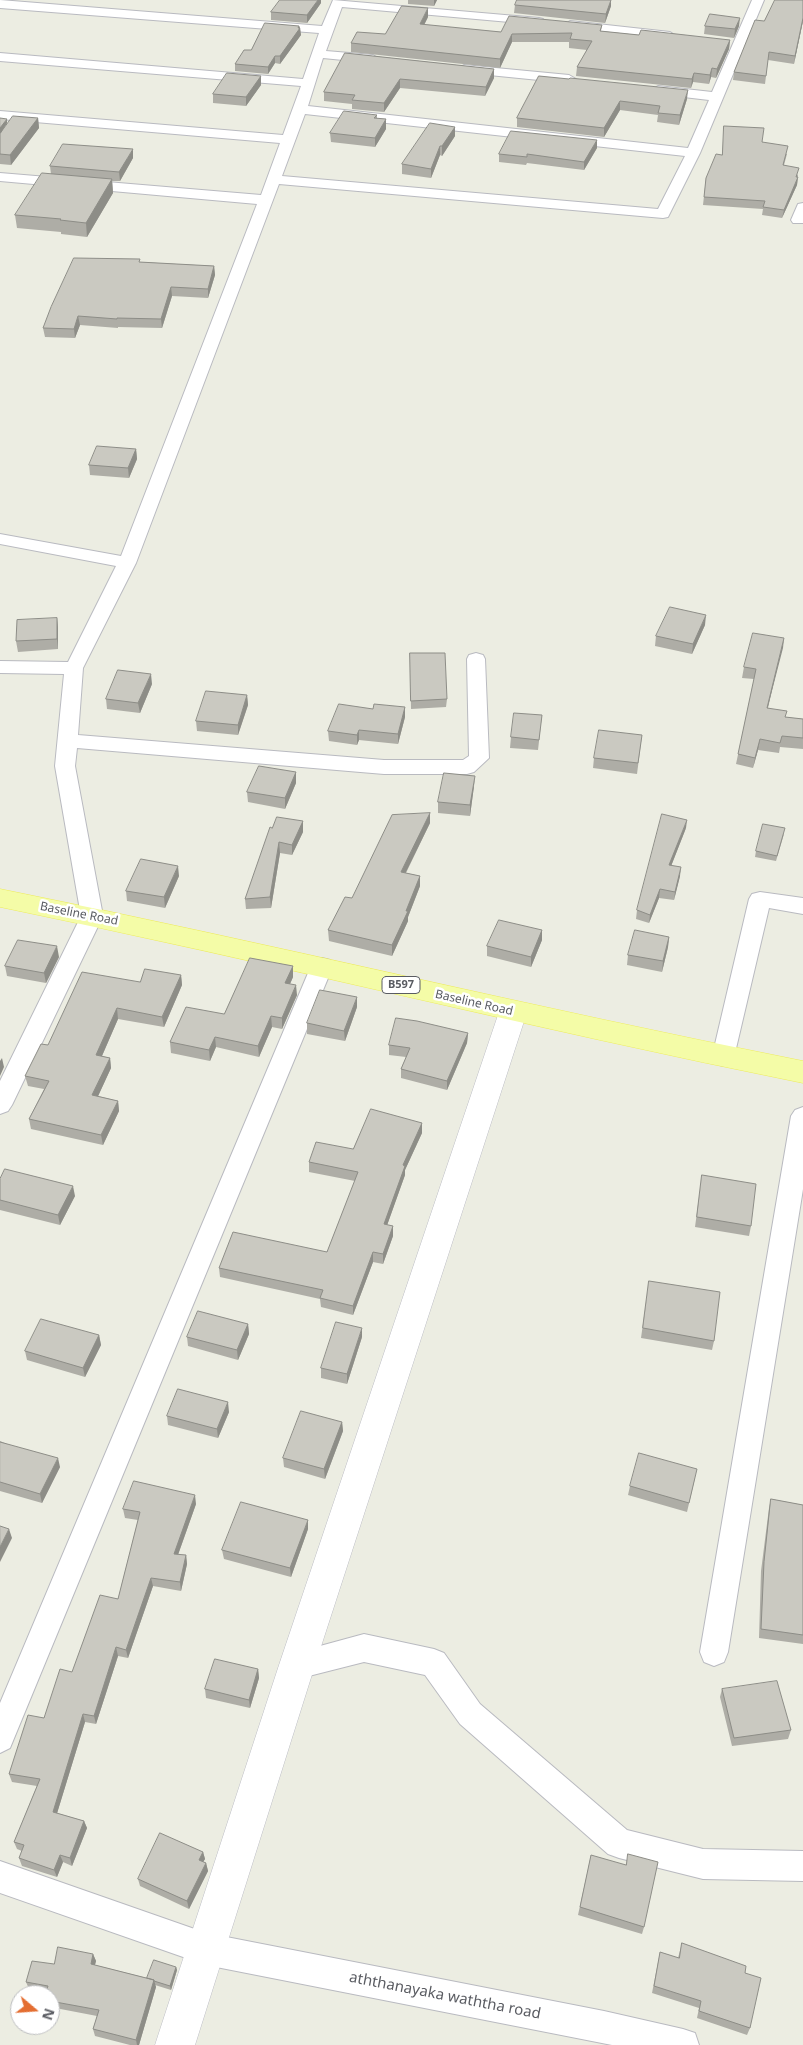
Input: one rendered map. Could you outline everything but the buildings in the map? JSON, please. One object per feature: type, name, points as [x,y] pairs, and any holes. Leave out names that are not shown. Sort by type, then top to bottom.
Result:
[{"type":"main road","name":"Baseline Road","points":[[0,898],[322,966],[513,1012],[723,1057],[803,1072]]},
{"type":"street","points":[[274,179],[663,214],[693,153],[717,97],[734,43],[758,0]]},
{"type":"street","points":[[0,1104],[92,916],[65,766],[74,668],[127,564],[300,110],[307,83],[319,54],[326,30],[339,1],[681,37]]},
{"type":"street","points":[[0,4],[326,30]]},
{"type":"street","points":[[319,54],[387,61]]},
{"type":"street","points":[[0,57],[307,83]]},
{"type":"street","points":[[446,67],[583,81]]},
{"type":"street","points":[[650,89],[717,97]]},
{"type":"street","points":[[300,110],[693,153]]},
{"type":"street","points":[[0,115],[288,140]]},
{"type":"street","points":[[0,177],[265,200]]},
{"type":"street","points":[[0,538],[127,564]]},
{"type":"street","points":[[67,741],[384,767],[467,767],[479,758],[476,659]]},
{"type":"street","points":[[0,667],[74,668]]},
{"type":"street","points":[[723,1057],[760,899],[803,906]]},
{"type":"street","points":[[0,1738],[322,966]]},
{"type":"street","points":[[175,2045],[297,1665],[513,1012]]},
{"type":"street","points":[[714,1652],[803,1116]]},
{"type":"street","points":[[297,1665],[364,1648],[434,1663],[470,1714],[619,1843],[703,1864],[803,1866]]},
{"type":"street","name":"aththanayaka waththa road","points":[[0,1876],[206,1949],[595,2025],[682,2045]]}]
